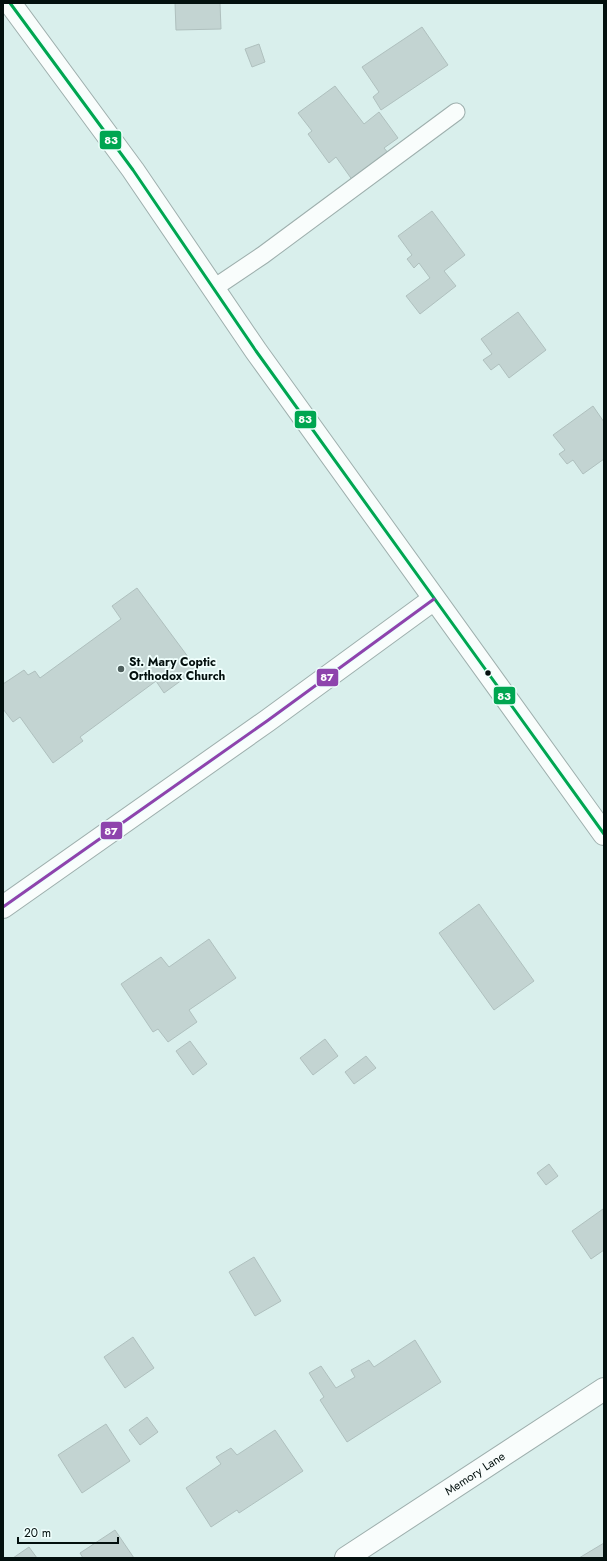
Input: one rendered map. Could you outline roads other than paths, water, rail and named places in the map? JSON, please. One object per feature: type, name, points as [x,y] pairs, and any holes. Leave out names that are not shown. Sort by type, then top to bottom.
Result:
[{"type":"main road","points":[[10,3],[132,170],[256,351],[604,834]]},
{"type":"main road","points":[[3,908],[268,721],[434,599]]},
{"type":"main road","name":"Memory Lane","points":[[346,1558],[604,1389]]},
{"type":"lane","points":[[214,288],[263,255],[456,112]]},
{"type":"place","name":"St. Mary Coptic Orthodox Church","points":[[121,669]]}]
